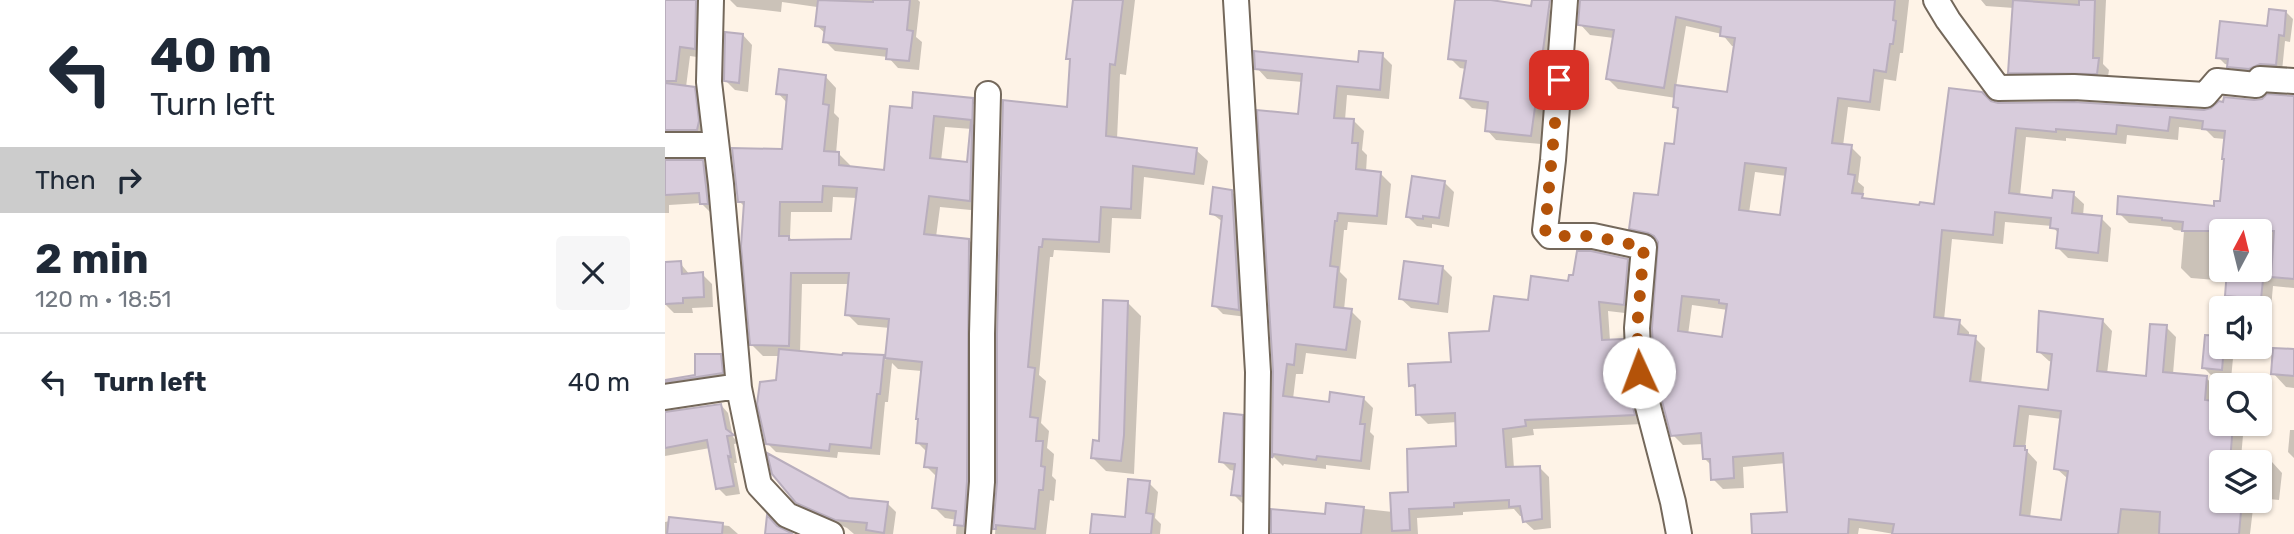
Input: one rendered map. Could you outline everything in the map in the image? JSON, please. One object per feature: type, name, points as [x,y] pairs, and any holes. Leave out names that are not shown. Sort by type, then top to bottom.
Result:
[{"type":"street","points":[[711,0],[709,82],[739,388],[759,485],[787,515],[831,534]]},
{"type":"street","points":[[1236,0],[1258,372],[1256,534]]},
{"type":"street","points":[[1565,0],[1545,230],[1551,236],[1593,236],[1644,247],[1637,328],[1639,372],[1679,534]]},
{"type":"street","points":[[1936,0],[1999,88],[2074,87],[2204,95],[2217,81],[2256,85],[2260,79],[2294,81]]},
{"type":"street","points":[[978,534],[982,482],[982,334],[988,94]]},
{"type":"street","points":[[665,145],[716,145]]},
{"type":"street","points":[[665,397],[739,388]]},
{"type":"building","points":[[665,0],[696,0],[695,49],[680,47],[676,81],[665,81]]},
{"type":"building","points":[[818,0],[910,0],[907,30],[913,31],[909,61],[886,59],[887,49],[823,42],[825,27],[815,26]]},
{"type":"building","points":[[1073,0],[1123,0],[1115,65],[1110,64],[1106,136],[1197,148],[1194,174],[1133,166],[1131,209],[1101,207],[1099,242],[1043,239],[1042,247],[1039,247],[1028,367],[1035,368],[1030,417],[1038,418],[1036,441],[1043,441],[1043,490],[1039,490],[1035,529],[996,525],[996,529],[993,529],[997,482],[997,334],[1003,100],[1067,107],[1070,59],[1066,59]]},
{"type":"building","points":[[1455,0],[1491,0],[1531,6],[1532,0],[1550,0],[1531,136],[1485,131],[1488,102],[1460,98],[1466,61],[1448,59]]},
{"type":"building","points":[[1580,0],[1895,0],[1893,20],[1896,21],[1886,72],[1874,70],[1870,102],[1838,98],[1832,143],[1852,145],[1848,174],[1855,175],[1852,193],[1863,194],[1862,198],[1919,205],[1920,202],[1934,204],[1949,88],[1982,92],[1991,101],[1998,103],[2074,102],[2204,110],[2219,101],[2223,102],[2224,97],[2254,100],[2262,99],[2267,94],[2294,96],[2294,279],[2272,277],[2272,219],[2209,219],[2209,231],[2182,231],[2183,222],[2117,214],[2118,196],[2214,206],[2214,201],[2220,201],[2225,131],[2202,129],[2203,121],[2170,117],[2168,131],[2117,125],[2116,134],[2016,128],[2009,193],[2052,198],[2053,190],[2074,192],[2072,213],[2102,216],[2098,253],[2056,248],[2058,229],[2050,228],[2051,218],[1995,212],[1993,235],[1942,230],[1934,317],[1960,320],[1958,334],[1976,336],[1970,381],[2048,390],[2052,354],[2037,352],[2039,311],[2103,319],[2097,371],[2146,376],[2150,324],[2167,325],[2163,372],[2207,376],[2205,400],[2209,400],[2209,436],[2232,436],[2231,450],[2209,450],[2209,513],[2241,513],[2239,534],[2159,534],[2160,512],[2121,509],[2118,534],[1892,534],[1894,524],[1849,519],[1848,534],[1752,534],[1751,514],[1787,512],[1783,453],[1733,457],[1734,478],[1711,480],[1710,459],[1703,459],[1701,433],[1671,436],[1654,370],[1652,328],[1658,242],[1648,233],[1629,229],[1634,193],[1658,195],[1665,143],[1674,144],[1678,108],[1673,107],[1675,85],[1727,92],[1735,38],[1720,36],[1721,27],[1676,17],[1664,88],[1606,79],[1614,30],[1578,25]],"holes":[[[1745,163],[1786,168],[1780,215],[1739,210]],[[1682,296],[1719,300],[1719,303],[1727,304],[1722,337],[1678,331]],[[2019,406],[2061,411],[2054,469],[2068,471],[2061,520],[2020,515],[2027,450],[2025,446],[2014,446]]]},
{"type":"building","points":[[2013,0],[2079,5],[2079,0],[2095,0],[2093,58],[2099,58],[2097,74],[2008,73]]},
{"type":"building","points":[[2269,9],[2286,11],[2284,36],[2279,35],[2276,65],[2260,64],[2249,69],[2227,67],[2228,59],[2216,58],[2220,21],[2267,26]]},
{"type":"building","points":[[725,32],[743,34],[739,83],[724,81]]},
{"type":"building","points":[[1254,51],[1358,62],[1359,51],[1383,53],[1380,90],[1337,86],[1334,118],[1354,119],[1352,143],[1358,143],[1356,169],[1381,172],[1377,216],[1338,213],[1335,221],[1330,266],[1338,267],[1334,307],[1352,309],[1346,350],[1296,344],[1294,365],[1287,364],[1283,396],[1329,402],[1330,392],[1364,397],[1360,424],[1365,424],[1361,461],[1317,456],[1316,460],[1274,454],[1272,458],[1273,371],[1257,110],[1298,114],[1302,74],[1255,69]]},
{"type":"building","points":[[779,69],[826,75],[823,104],[829,105],[824,151],[839,152],[839,165],[884,170],[890,106],[912,108],[913,92],[973,98],[970,201],[929,196],[924,234],[969,239],[967,481],[964,526],[954,525],[956,511],[932,508],[937,468],[924,467],[927,444],[916,443],[922,362],[885,358],[889,319],[845,315],[849,273],[791,273],[789,346],[750,345],[741,246],[744,202],[738,202],[732,148],[782,149],[787,95],[776,94]],"holes":[[[934,116],[971,120],[967,162],[930,158]],[[823,186],[857,188],[851,239],[789,240],[789,236],[779,236],[780,202],[822,202]]]},
{"type":"building","points":[[665,83],[695,87],[699,121],[697,130],[665,130]]},
{"type":"building","points":[[665,160],[703,160],[708,204],[700,204],[699,193],[665,195]]},
{"type":"building","points":[[1412,176],[1445,181],[1439,218],[1406,217]]},
{"type":"building","points":[[1213,187],[1232,190],[1239,310],[1212,306],[1222,216],[1210,214]]},
{"type":"building","points":[[1577,251],[1591,251],[1628,259],[1624,305],[1599,302],[1602,340],[1623,339],[1625,375],[1635,415],[1525,420],[1526,426],[1503,429],[1506,467],[1540,466],[1542,519],[1523,522],[1520,506],[1509,507],[1509,500],[1454,503],[1454,507],[1409,509],[1410,530],[1392,531],[1390,493],[1408,492],[1407,449],[1456,446],[1455,413],[1416,415],[1415,385],[1409,386],[1408,364],[1451,362],[1449,333],[1489,331],[1494,296],[1528,300],[1531,276],[1568,281],[1569,275],[1573,275]]},
{"type":"building","points":[[681,261],[682,274],[703,272],[704,297],[683,298],[683,303],[665,304],[665,262]]},
{"type":"building","points":[[1404,261],[1443,266],[1438,304],[1399,299]]},
{"type":"building","points":[[2226,282],[2263,282],[2261,296],[2225,296]]},
{"type":"building","points":[[1103,300],[1128,301],[1121,461],[1091,458],[1093,440],[1099,441]]},
{"type":"building","points":[[2205,335],[2209,335],[2209,359],[2223,359],[2222,370],[2202,368]]},
{"type":"building","points":[[2273,348],[2294,349],[2294,376],[2271,373]]},
{"type":"building","points":[[779,349],[842,355],[884,355],[871,448],[830,444],[829,451],[766,444],[757,404],[760,382],[776,380]]},
{"type":"building","points":[[695,354],[721,354],[723,373],[665,382],[695,375]]},
{"type":"building","points":[[721,404],[726,429],[734,435],[727,436],[734,486],[716,489],[707,440],[665,448],[665,412]]},
{"type":"building","points":[[1224,413],[1243,415],[1242,496],[1231,495],[1235,464],[1219,462]]},
{"type":"building","points":[[767,453],[849,498],[888,502],[884,533],[866,530],[867,523],[835,520],[796,503],[772,474]]},
{"type":"building","points":[[1128,479],[1150,481],[1146,513],[1153,514],[1151,534],[1090,534],[1092,514],[1125,517]]},
{"type":"building","points":[[1326,503],[1364,507],[1361,534],[1271,534],[1271,509],[1325,514]]},
{"type":"building","points":[[767,515],[777,526],[793,534],[765,534]]},
{"type":"building","points":[[669,517],[723,523],[722,534],[667,534]]},
{"type":"route","points":[[1559,80],[1545,230],[1551,236],[1593,236],[1644,247],[1637,328],[1639,372]]}]
